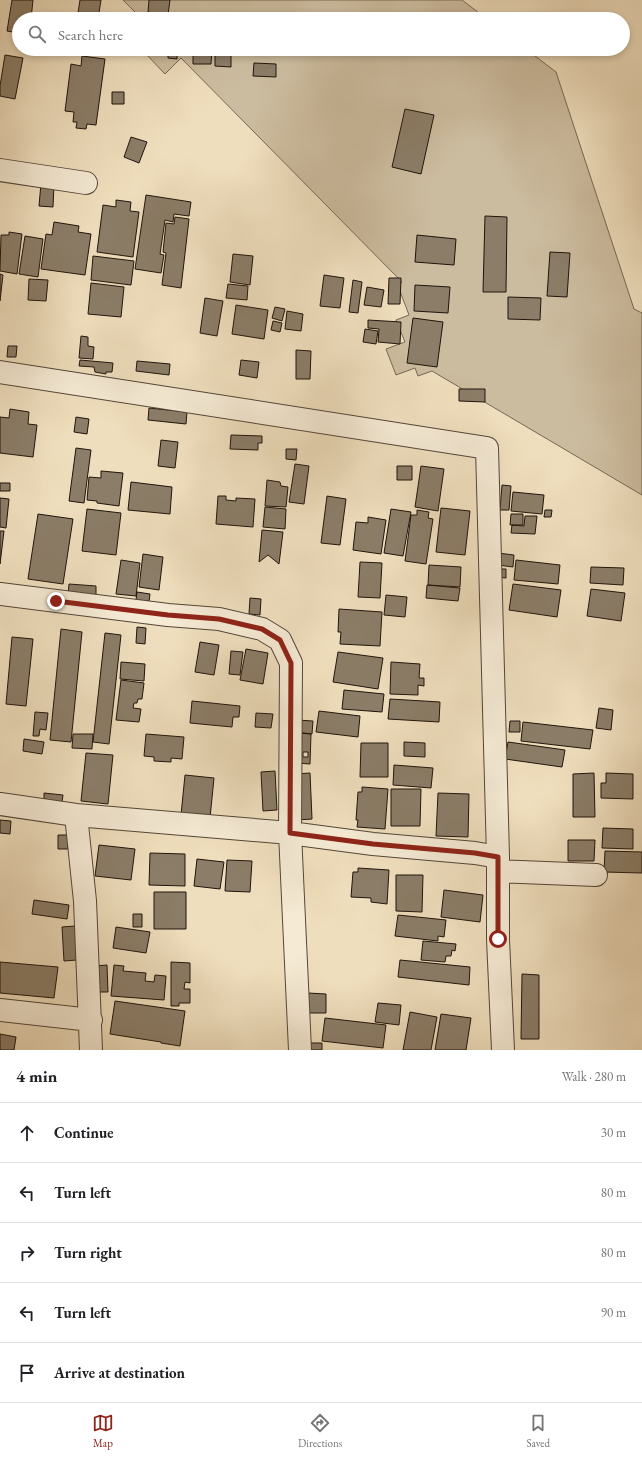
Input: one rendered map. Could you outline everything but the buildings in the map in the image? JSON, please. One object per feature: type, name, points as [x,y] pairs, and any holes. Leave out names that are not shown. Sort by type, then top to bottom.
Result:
[{"type":"street","points":[[0,170],[86,183]]},
{"type":"street","points":[[0,372],[487,448],[498,864],[498,939],[503,1050]]},
{"type":"street","points":[[0,594],[153,613],[219,619],[262,629],[280,640],[291,663],[290,833],[300,1050]]},
{"type":"street","points":[[0,804],[76,815],[290,833],[373,844],[475,853],[498,864],[596,875]]},
{"type":"street","points":[[76,815],[85,901],[91,1020],[91,1050]]},
{"type":"street","points":[[0,1010],[91,1020]]},
{"type":"shaded area","points":[[123,0],[462,0],[478,12],[135,12]]},
{"type":"shaded area","points":[[148,56],[535,56],[556,72],[634,309],[642,313],[642,495],[432,371],[418,376],[415,368],[396,375],[386,349],[405,342],[396,320],[409,315],[398,286],[402,282],[181,58],[165,74]]},
{"type":"route","points":[[56,601],[168,615],[219,619],[262,629],[280,640],[291,663],[290,833],[373,844],[475,853],[498,857],[498,939]]}]
